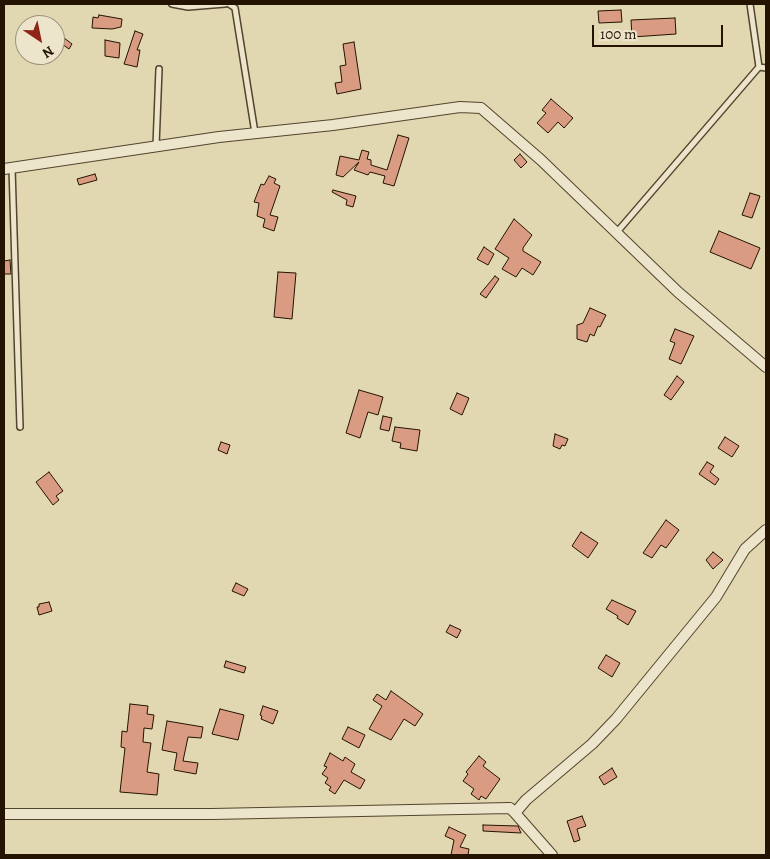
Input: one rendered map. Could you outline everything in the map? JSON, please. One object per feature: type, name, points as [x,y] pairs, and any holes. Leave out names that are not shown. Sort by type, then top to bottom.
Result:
[{"type":"street","points":[[8,169],[255,133],[460,107],[481,108],[617,232],[678,292],[766,367]]},
{"type":"street","points":[[515,813],[526,800],[592,744],[616,718],[716,597],[745,549],[766,530]]},
{"type":"street","points":[[4,814],[212,814],[510,808],[552,855]]},
{"type":"lane","points":[[172,4],[188,7],[225,4]]},
{"type":"lane","points":[[229,4],[235,8],[255,133]]},
{"type":"lane","points":[[617,232],[759,67],[750,4]]},
{"type":"lane","points":[[759,67],[766,68]]},
{"type":"lane","points":[[156,146],[158,69]]},
{"type":"lane","points":[[8,169],[20,427]]},
{"type":"building","points":[[621,10],[622,22],[599,23],[598,11]]},
{"type":"building","points":[[99,15],[122,19],[121,27],[112,29],[92,28],[93,17],[98,18]]},
{"type":"building","points":[[675,18],[676,34],[632,37],[631,20]]},
{"type":"building","points":[[135,31],[143,34],[137,50],[140,50],[137,67],[124,64]]},
{"type":"building","points":[[65,39],[72,44],[69,49],[65,46]]},
{"type":"building","points":[[105,40],[120,43],[119,58],[105,56]]},
{"type":"building","points":[[354,42],[361,89],[337,94],[335,83],[342,82],[340,66],[346,65],[343,44]]},
{"type":"building","points":[[551,99],[573,118],[564,128],[558,122],[548,133],[537,123],[546,113],[542,110]]},
{"type":"building","points":[[398,135],[409,138],[394,186],[383,183],[385,176],[370,172],[368,175],[354,170],[359,162],[343,177],[336,175],[340,156],[359,160],[362,150],[369,152],[367,159],[371,160],[371,165],[387,170]]},
{"type":"building","points":[[520,154],[527,162],[521,168],[514,160]]},
{"type":"building","points":[[95,174],[97,180],[79,185],[77,179]]},
{"type":"building","points":[[269,176],[276,179],[274,183],[280,186],[270,215],[278,217],[274,231],[263,227],[265,219],[257,216],[259,203],[254,202],[261,184],[264,185]]},
{"type":"building","points":[[333,190],[356,196],[353,207],[346,205],[347,200],[332,192]]},
{"type":"building","points":[[750,193],[760,196],[752,218],[742,215]]},
{"type":"building","points":[[514,219],[532,235],[523,251],[541,262],[533,275],[522,268],[516,277],[502,269],[509,258],[495,249]]},
{"type":"building","points":[[719,231],[760,248],[751,269],[710,252]]},
{"type":"building","points":[[484,247],[494,254],[488,265],[477,259]]},
{"type":"building","points":[[10,260],[11,274],[4,274],[4,261]]},
{"type":"building","points":[[278,272],[296,273],[292,319],[274,317]]},
{"type":"building","points":[[495,276],[499,279],[486,298],[480,294]]},
{"type":"building","points":[[590,308],[606,315],[594,336],[590,334],[587,342],[577,339],[577,325],[583,323]]},
{"type":"building","points":[[675,329],[694,336],[681,364],[669,359],[675,343],[670,341]]},
{"type":"building","points":[[677,376],[684,382],[671,400],[664,395]]},
{"type":"building","points":[[359,390],[383,397],[378,415],[368,412],[360,438],[346,433]]},
{"type":"building","points":[[457,393],[469,398],[462,415],[450,409]]},
{"type":"building","points":[[383,416],[392,418],[389,431],[380,429]]},
{"type":"building","points":[[395,427],[420,430],[417,451],[400,448],[401,443],[392,441]]},
{"type":"building","points":[[555,434],[568,439],[565,446],[562,445],[560,449],[553,446]]},
{"type":"building","points":[[725,437],[739,446],[732,457],[718,448]]},
{"type":"building","points":[[221,442],[230,445],[227,454],[218,450]]},
{"type":"building","points":[[707,462],[714,466],[710,472],[719,479],[715,485],[699,474]]},
{"type":"building","points":[[49,472],[63,491],[56,496],[59,500],[53,505],[36,482]]},
{"type":"building","points":[[666,520],[679,530],[666,548],[661,545],[652,558],[643,553]]},
{"type":"building","points":[[581,532],[598,543],[588,558],[572,546]]},
{"type":"building","points":[[713,552],[723,560],[713,569],[706,560]]},
{"type":"building","points":[[236,583],[248,589],[244,596],[232,591]]},
{"type":"building","points":[[612,600],[636,611],[628,625],[606,609]]},
{"type":"building","points":[[49,602],[52,611],[39,615],[37,607],[39,607],[39,604]]},
{"type":"building","points":[[450,625],[461,630],[457,638],[446,632]]},
{"type":"building","points":[[606,655],[620,663],[612,677],[598,668]]},
{"type":"building","points":[[226,661],[246,667],[244,673],[224,667]]},
{"type":"building","points":[[391,691],[423,714],[415,726],[404,719],[391,740],[369,729],[382,706],[373,700],[377,694],[386,700]]},
{"type":"building","points":[[130,704],[148,706],[147,714],[154,715],[152,729],[144,728],[143,742],[151,743],[147,772],[159,774],[157,795],[120,792],[125,748],[121,747],[122,731],[127,732]]},
{"type":"building","points":[[263,706],[278,711],[273,724],[261,719],[262,716],[260,715]]},
{"type":"building","points":[[220,709],[244,715],[238,740],[212,734]]},
{"type":"building","points":[[167,721],[203,727],[201,738],[188,737],[183,761],[198,763],[196,774],[174,770],[177,753],[162,750]]},
{"type":"building","points":[[348,727],[365,735],[359,748],[342,739]]},
{"type":"building","points":[[330,753],[343,761],[345,757],[355,764],[351,772],[365,780],[360,789],[344,780],[335,794],[329,790],[331,787],[325,783],[328,778],[322,774],[327,767],[324,766]]},
{"type":"building","points":[[479,756],[486,762],[483,766],[500,779],[486,799],[481,796],[479,800],[471,794],[474,789],[463,781],[468,774],[466,772]]},
{"type":"building","points":[[612,768],[617,777],[604,785],[599,777]]},
{"type":"building","points":[[582,816],[586,826],[577,829],[580,840],[574,842],[567,821]]},
{"type":"building","points":[[483,825],[518,826],[521,833],[483,831]]},
{"type":"building","points":[[449,827],[466,835],[460,847],[469,849],[468,855],[451,855],[454,840],[445,836]]}]
